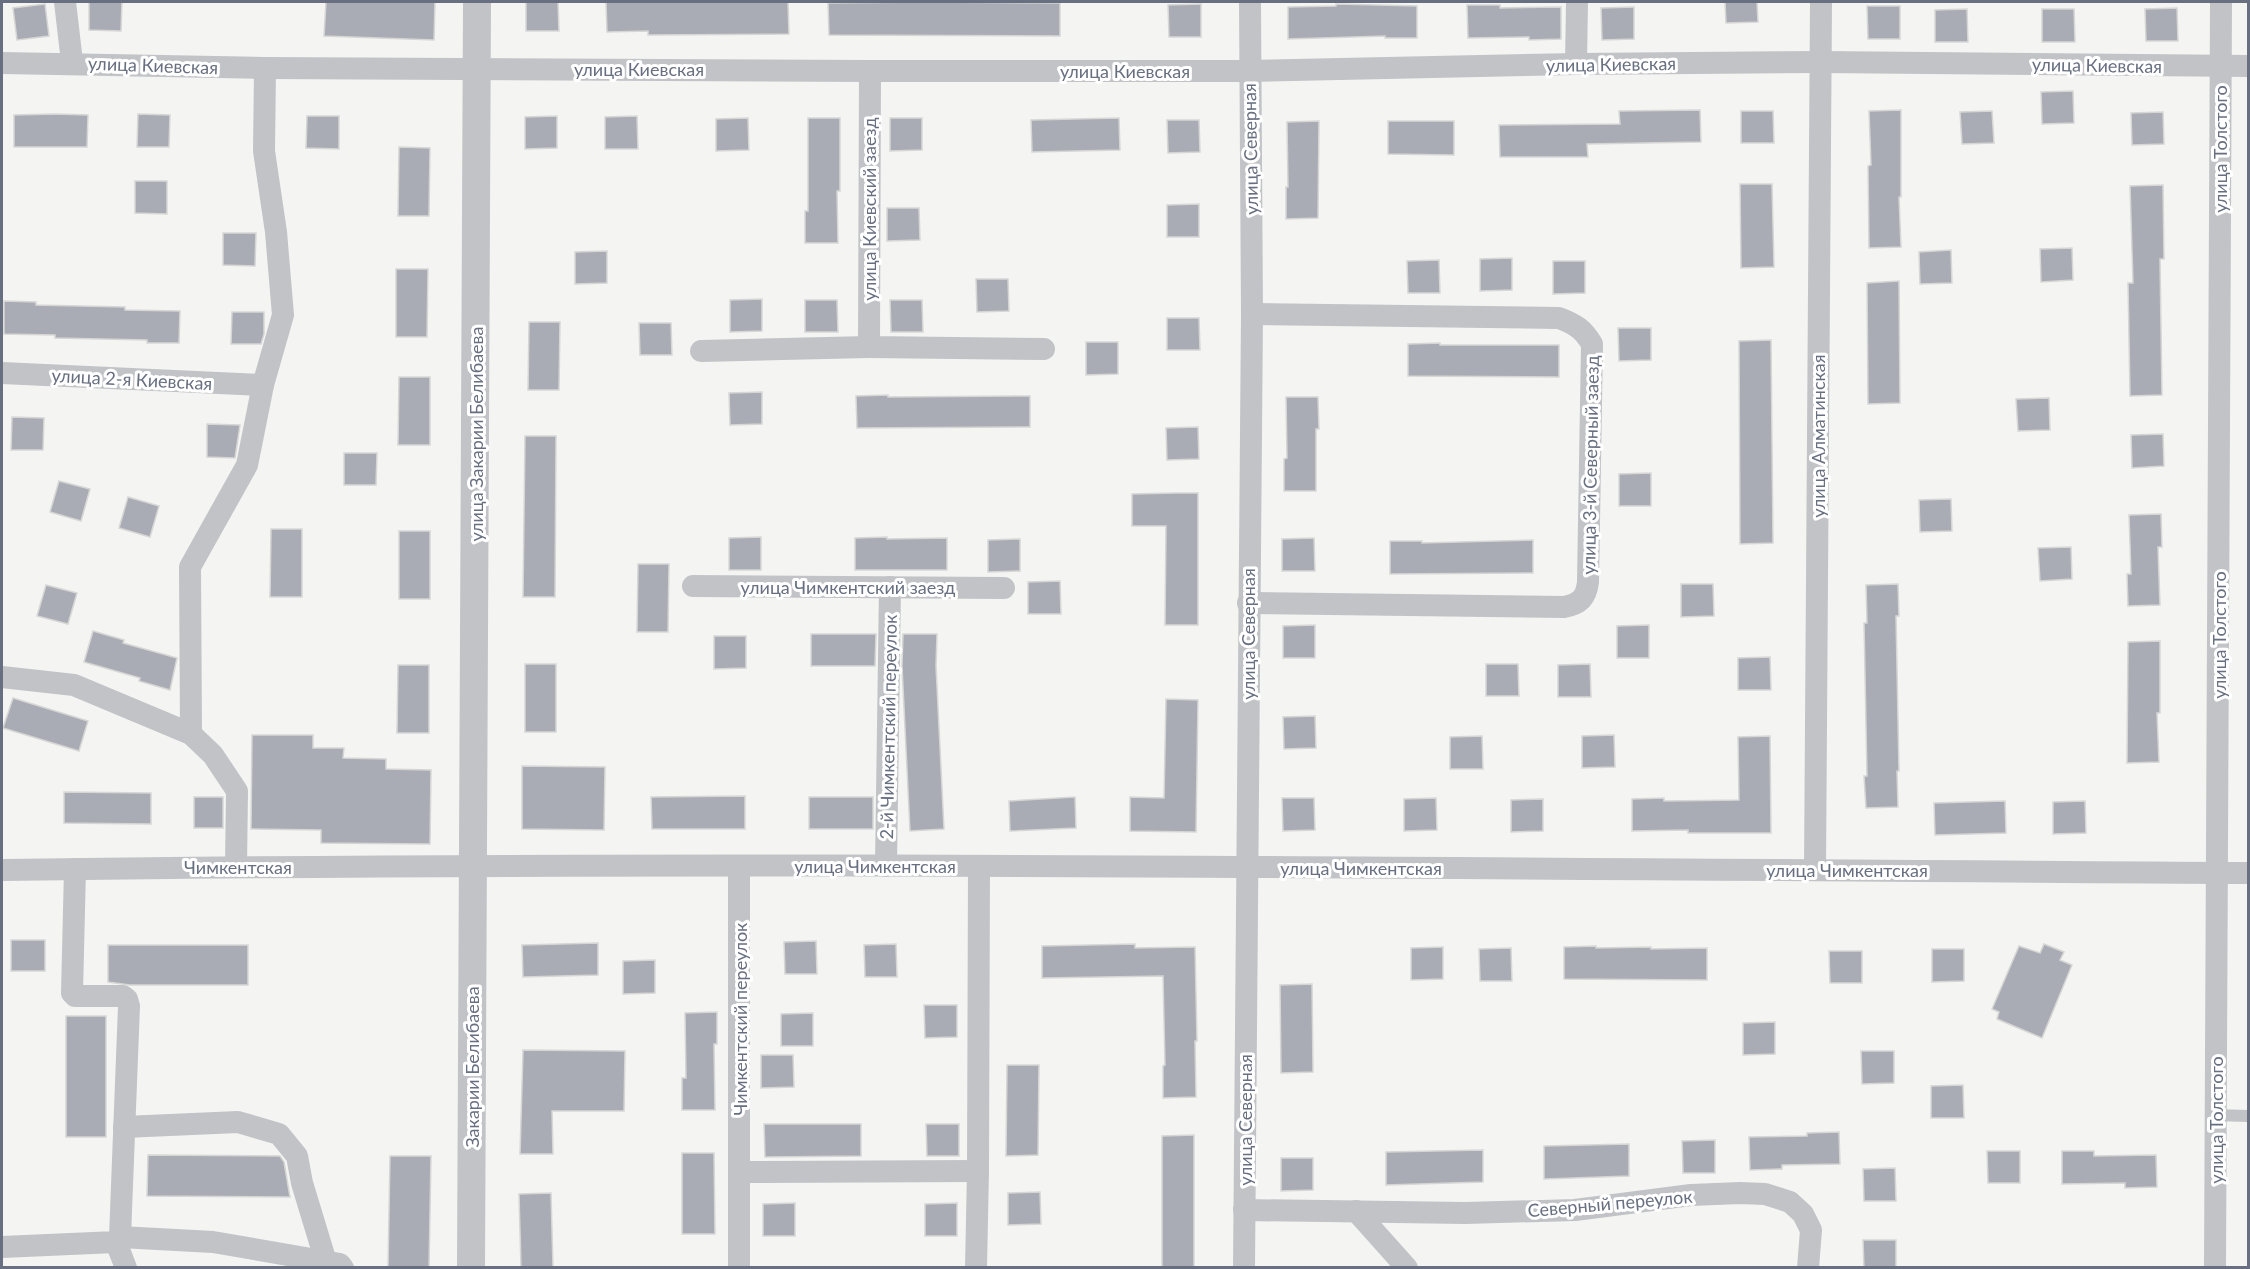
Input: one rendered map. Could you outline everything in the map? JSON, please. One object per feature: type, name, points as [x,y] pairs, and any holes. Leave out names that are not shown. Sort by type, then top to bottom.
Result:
[{"type":"street","points":[[65,2],[72,62]]},
{"type":"street","name":"улица Закарии Белибаева","points":[[474,866],[477,2]]},
{"type":"street","name":"улица Северная","points":[[1244,1268],[1252,314],[1250,2]]},
{"type":"street","points":[[1576,64],[1577,2]]},
{"type":"street","name":"улица Алматинская","points":[[1815,870],[1821,2]]},
{"type":"street","name":"улица Толстого","points":[[2215,1268],[2221,2]]},
{"type":"street","name":"улица Киевская","points":[[2,63],[72,62],[265,68],[870,71],[1249,71],[1576,64],[1821,62],[2248,66]]},
{"type":"street","points":[[191,734],[190,567],[247,465],[263,385],[283,315],[276,232],[264,151],[265,68]]},
{"type":"street","name":"улица Киевский заезд","points":[[869,346],[870,71]]},
{"type":"street","name":"улица 3-й Северный заезд","points":[[1248,603],[1564,607],[1583,599],[1588,582],[1592,344],[1584,331],[1559,318],[1252,314]]},
{"type":"street","points":[[702,351],[869,346],[1044,349]]},
{"type":"street","name":"улица 2-я Киевская","points":[[2,373],[263,385]]},
{"type":"street","name":"улица Чимкентский заезд","points":[[693,586],[1004,588]]},
{"type":"street","name":"2-й Чимкентский переулок","points":[[886,866],[890,587]]},
{"type":"street","points":[[2,677],[74,685],[191,734],[213,755],[237,791],[236,867]]},
{"type":"street","name":"улица Чимкентская","points":[[474,866],[1246,867],[2248,873]]},
{"type":"street","name":"Чимкентская","points":[[2,870],[474,866]]},
{"type":"street","name":"Закарии Белибаева","points":[[471,1268],[474,866]]},
{"type":"street","name":"Чимкентский переулок","points":[[739,866],[739,1268]]},
{"type":"street","points":[[976,1268],[979,866]]},
{"type":"street","points":[[75,869],[72,993],[75,996],[123,996],[128,999],[129,1006],[118,1240],[126,1268]]},
{"type":"street","points":[[124,1127],[238,1122],[279,1134],[297,1155],[302,1183],[335,1265]]},
{"type":"street","points":[[740,1172],[978,1172]]},
{"type":"street","name":"Северный переулок","points":[[1244,1210],[1465,1213],[1575,1210],[1690,1195],[1764,1194],[1790,1202],[1803,1214],[1811,1230],[1808,1268]]},
{"type":"street","points":[[1356,1211],[1407,1268]]},
{"type":"street","points":[[2,1247],[118,1240],[213,1242],[335,1265]]},
{"type":"lane","points":[[2216,1115],[2248,1116]]},
{"type":"building","points":[[89,2],[122,2],[121,31],[89,30]]},
{"type":"building","points":[[326,2],[435,2],[434,40],[324,36]]},
{"type":"building","points":[[526,2],[558,2],[559,31],[526,31]]},
{"type":"building","points":[[606,2],[788,2],[789,34],[648,35],[648,31],[607,32]]},
{"type":"building","points":[[1725,2],[1757,2],[1758,22],[1726,23]]},
{"type":"building","points":[[828,3],[1060,3],[1060,36],[829,35]]},
{"type":"building","points":[[45,4],[49,36],[17,40],[13,8]]},
{"type":"building","points":[[1201,4],[1201,37],[1169,37],[1168,5]]},
{"type":"building","points":[[1336,4],[1417,6],[1417,38],[1385,38],[1385,36],[1288,39],[1288,7],[1336,6]]},
{"type":"building","points":[[1467,5],[1500,5],[1500,8],[1561,7],[1561,39],[1468,38]]},
{"type":"building","points":[[1867,6],[1900,6],[1900,39],[1868,39]]},
{"type":"building","points":[[1634,7],[1634,39],[1602,40],[1601,8]]},
{"type":"building","points":[[2177,8],[2178,41],[2146,41],[2145,9]]},
{"type":"building","points":[[1967,9],[1968,42],[1935,42],[1935,10]]},
{"type":"building","points":[[2042,9],[2074,9],[2075,42],[2042,42]]},
{"type":"building","points":[[2073,91],[2074,123],[2042,124],[2041,92]]},
{"type":"building","points":[[1700,110],[1701,142],[1587,144],[1588,157],[1500,157],[1499,125],[1620,124],[1619,111]]},
{"type":"building","points":[[1901,110],[1901,197],[1899,197],[1901,247],[1869,248],[1868,166],[1871,165],[1869,111]]},
{"type":"building","points":[[1741,111],[1773,111],[1774,143],[1741,143]]},
{"type":"building","points":[[1992,111],[1994,143],[1962,144],[1960,112]]},
{"type":"building","points":[[2163,112],[2164,144],[2132,145],[2131,113]]},
{"type":"building","points":[[138,114],[170,115],[169,147],[137,147]]},
{"type":"building","points":[[14,115],[88,115],[87,147],[14,147]]},
{"type":"building","points":[[307,116],[339,116],[339,149],[306,148]]},
{"type":"building","points":[[557,116],[557,148],[525,149],[525,117]]},
{"type":"building","points":[[637,116],[638,149],[605,149],[605,117]]},
{"type":"building","points":[[748,118],[749,150],[716,151],[716,119]]},
{"type":"building","points":[[808,118],[840,118],[840,191],[837,191],[838,243],[805,243],[805,211],[808,211]]},
{"type":"building","points":[[890,118],[922,118],[922,150],[890,151]]},
{"type":"building","points":[[1119,118],[1120,150],[1032,152],[1031,120]]},
{"type":"building","points":[[1167,120],[1199,120],[1200,152],[1168,153]]},
{"type":"building","points":[[1319,121],[1318,218],[1286,219],[1287,122]]},
{"type":"building","points":[[1388,121],[1454,121],[1454,155],[1388,154]]},
{"type":"building","points":[[399,147],[430,148],[429,216],[398,216]]},
{"type":"building","points":[[135,181],[167,181],[167,214],[135,213]]},
{"type":"building","points":[[1740,184],[1772,184],[1774,267],[1741,268]]},
{"type":"building","points":[[2163,185],[2164,259],[2160,259],[2162,395],[2130,396],[2128,283],[2133,283],[2130,186]]},
{"type":"building","points":[[1199,204],[1199,237],[1167,237],[1167,205]]},
{"type":"building","points":[[887,208],[919,208],[920,240],[887,241]]},
{"type":"building","points":[[223,233],[256,233],[255,266],[223,265]]},
{"type":"building","points":[[2072,248],[2073,280],[2041,282],[2040,249]]},
{"type":"building","points":[[1951,250],[1952,283],[1920,284],[1919,252]]},
{"type":"building","points":[[607,251],[607,283],[575,284],[575,252]]},
{"type":"building","points":[[1512,258],[1512,290],[1480,291],[1480,259]]},
{"type":"building","points":[[1439,260],[1440,293],[1408,293],[1407,261]]},
{"type":"building","points":[[1553,261],[1585,261],[1585,293],[1553,294]]},
{"type":"building","points":[[396,269],[428,269],[427,337],[396,337]]},
{"type":"building","points":[[976,279],[1008,279],[1009,311],[977,312]]},
{"type":"building","points":[[1899,281],[1900,403],[1868,404],[1867,283]]},
{"type":"building","points":[[762,299],[762,331],[730,332],[730,300]]},
{"type":"building","points":[[805,300],[837,300],[838,332],[805,332]]},
{"type":"building","points":[[890,300],[922,300],[923,332],[891,332]]},
{"type":"building","points":[[4,301],[36,302],[36,305],[180,311],[179,343],[4,334]]},
{"type":"building","points":[[232,312],[264,312],[264,334],[261,344],[231,344]]},
{"type":"building","points":[[1167,318],[1199,318],[1200,350],[1167,350]]},
{"type":"building","points":[[529,322],[560,322],[559,390],[528,390]]},
{"type":"building","points":[[639,323],[671,323],[672,355],[640,355]]},
{"type":"building","points":[[1618,328],[1651,328],[1651,360],[1619,361]]},
{"type":"building","points":[[1771,340],[1773,543],[1740,544],[1739,341]]},
{"type":"building","points":[[1086,342],[1118,342],[1118,374],[1086,375]]},
{"type":"building","points":[[1440,343],[1440,345],[1559,345],[1559,377],[1408,376],[1408,344]]},
{"type":"building","points":[[399,377],[430,377],[430,445],[398,445]]},
{"type":"building","points":[[762,392],[762,424],[730,425],[729,393]]},
{"type":"building","points":[[888,395],[888,397],[1030,396],[1030,427],[857,428],[856,396]]},
{"type":"building","points":[[1286,397],[1318,397],[1316,491],[1284,491],[1284,459],[1287,458]]},
{"type":"building","points":[[2049,398],[2050,430],[2018,431],[2016,399]]},
{"type":"building","points":[[12,417],[44,418],[43,450],[11,450]]},
{"type":"building","points":[[207,424],[240,425],[235,458],[207,457]]},
{"type":"building","points":[[1198,427],[1199,459],[1167,460],[1166,428]]},
{"type":"building","points":[[2163,434],[2164,466],[2132,468],[2131,435]]},
{"type":"building","points":[[525,436],[556,436],[555,597],[523,597]]},
{"type":"building","points":[[344,453],[377,453],[376,485],[344,485]]},
{"type":"building","points":[[1651,473],[1651,506],[1619,506],[1619,474]]},
{"type":"building","points":[[59,481],[90,489],[81,521],[50,512]]},
{"type":"building","points":[[1198,493],[1198,625],[1165,625],[1166,526],[1132,526],[1132,494]]},
{"type":"building","points":[[128,497],[159,506],[150,537],[119,528]]},
{"type":"building","points":[[1951,499],[1952,531],[1920,532],[1919,500]]},
{"type":"building","points":[[2161,514],[2162,547],[2158,547],[2160,605],[2128,606],[2127,574],[2131,574],[2129,515]]},
{"type":"building","points":[[271,529],[302,529],[302,597],[270,597]]},
{"type":"building","points":[[399,531],[430,531],[430,599],[399,599]]},
{"type":"building","points":[[761,537],[761,570],[729,570],[729,538]]},
{"type":"building","points":[[887,537],[887,539],[947,538],[947,570],[855,570],[855,538]]},
{"type":"building","points":[[1314,538],[1315,571],[1282,571],[1282,539]]},
{"type":"building","points":[[1020,539],[1020,571],[988,572],[988,540]]},
{"type":"building","points":[[1533,540],[1533,573],[1390,574],[1390,541],[1422,541],[1422,543]]},
{"type":"building","points":[[2071,547],[2072,579],[2040,581],[2038,548]]},
{"type":"building","points":[[638,564],[669,564],[668,632],[637,632]]},
{"type":"building","points":[[1060,581],[1061,614],[1028,614],[1028,582]]},
{"type":"building","points":[[1681,584],[1713,584],[1714,616],[1681,617]]},
{"type":"building","points":[[1898,584],[1899,616],[1896,616],[1898,807],[1866,808],[1864,623],[1867,623],[1866,585]]},
{"type":"building","points":[[46,585],[77,593],[68,624],[37,616]]},
{"type":"building","points":[[1315,625],[1315,658],[1283,658],[1283,626]]},
{"type":"building","points":[[1649,625],[1649,658],[1617,658],[1617,626]]},
{"type":"building","points":[[93,631],[124,640],[123,643],[177,658],[170,690],[139,681],[140,678],[84,662]]},
{"type":"building","points":[[811,634],[876,634],[875,666],[811,666]]},
{"type":"building","points":[[903,634],[937,634],[936,666],[944,829],[910,831],[902,666]]},
{"type":"building","points":[[714,636],[746,636],[746,668],[714,669]]},
{"type":"building","points":[[2160,641],[2160,713],[2157,713],[2159,762],[2127,763],[2128,642]]},
{"type":"building","points":[[1770,657],[1771,690],[1738,690],[1738,658]]},
{"type":"building","points":[[525,664],[556,664],[556,732],[525,732]]},
{"type":"building","points":[[1486,664],[1518,664],[1519,696],[1486,696]]},
{"type":"building","points":[[1590,664],[1591,697],[1558,697],[1558,665]]},
{"type":"building","points":[[398,665],[429,665],[429,733],[397,733]]},
{"type":"building","points":[[13,698],[88,721],[79,751],[3,728]]},
{"type":"building","points":[[1166,699],[1198,700],[1196,832],[1130,831],[1130,797],[1164,798]]},
{"type":"building","points":[[1315,716],[1316,748],[1284,749],[1283,717]]},
{"type":"building","points":[[252,735],[313,735],[313,748],[344,748],[343,758],[386,759],[386,769],[431,770],[430,844],[321,843],[321,830],[251,829]]},
{"type":"building","points":[[1614,735],[1615,767],[1582,768],[1582,736]]},
{"type":"building","points":[[1482,736],[1483,769],[1450,769],[1450,737]]},
{"type":"building","points":[[1770,736],[1771,833],[1688,833],[1688,830],[1632,831],[1632,799],[1739,800],[1738,737]]},
{"type":"building","points":[[522,766],[605,767],[604,830],[522,829]]},
{"type":"building","points":[[64,792],[151,793],[151,824],[64,823]]},
{"type":"building","points":[[745,796],[745,829],[652,829],[651,797]]},
{"type":"building","points":[[194,797],[223,797],[223,828],[194,828]]},
{"type":"building","points":[[809,797],[873,797],[873,829],[809,829]]},
{"type":"building","points":[[1075,797],[1076,828],[1010,831],[1009,801]]},
{"type":"building","points":[[1282,798],[1314,798],[1315,830],[1283,831]]},
{"type":"building","points":[[1436,798],[1437,830],[1404,831],[1404,799]]},
{"type":"building","points":[[1543,799],[1543,831],[1511,832],[1511,800]]},
{"type":"building","points":[[2005,801],[2006,833],[1935,835],[1934,803]]},
{"type":"building","points":[[2085,801],[2086,833],[2053,834],[2053,802]]},
{"type":"building","points":[[11,940],[45,940],[45,971],[11,971]]},
{"type":"building","points":[[816,941],[817,974],[785,974],[784,942]]},
{"type":"building","points":[[598,943],[598,975],[523,977],[522,945]]},
{"type":"building","points":[[896,944],[897,977],[865,977],[864,945]]},
{"type":"building","points":[[1135,944],[1135,948],[1195,947],[1196,1097],[1163,1098],[1163,1066],[1165,1065],[1163,976],[1042,978],[1042,946]]},
{"type":"building","points":[[2044,944],[2064,952],[2060,960],[2072,965],[2042,1038],[1997,1019],[1999,1012],[1992,1009],[2019,946],[2040,953]]},
{"type":"building","points":[[108,945],[248,945],[248,985],[130,985],[108,982]]},
{"type":"building","points":[[1596,946],[1596,948],[1651,947],[1651,949],[1707,948],[1707,980],[1564,979],[1564,947]]},
{"type":"building","points":[[1443,947],[1443,979],[1411,980],[1411,948]]},
{"type":"building","points":[[1511,948],[1512,981],[1480,981],[1479,949]]},
{"type":"building","points":[[1932,949],[1964,949],[1964,981],[1932,982]]},
{"type":"building","points":[[1829,951],[1862,951],[1862,983],[1830,983]]},
{"type":"building","points":[[655,960],[655,993],[623,994],[623,961]]},
{"type":"building","points":[[1312,984],[1313,1072],[1281,1073],[1280,985]]},
{"type":"building","points":[[924,1005],[957,1005],[957,1037],[925,1038]]},
{"type":"building","points":[[717,1012],[717,1044],[714,1044],[715,1110],[682,1110],[682,1078],[686,1078],[685,1013]]},
{"type":"building","points":[[813,1013],[813,1046],[781,1046],[781,1014]]},
{"type":"building","points":[[66,1016],[106,1016],[106,1137],[66,1137]]},
{"type":"building","points":[[1775,1022],[1775,1054],[1743,1055],[1743,1023]]},
{"type":"building","points":[[523,1050],[625,1051],[624,1111],[552,1111],[553,1154],[520,1154]]},
{"type":"building","points":[[1861,1051],[1894,1051],[1894,1083],[1862,1084]]},
{"type":"building","points":[[761,1055],[793,1055],[794,1087],[761,1088]]},
{"type":"building","points":[[1007,1065],[1039,1065],[1038,1155],[1006,1156]]},
{"type":"building","points":[[1963,1085],[1964,1118],[1931,1118],[1931,1086]]},
{"type":"building","points":[[764,1124],[861,1124],[861,1156],[765,1157]]},
{"type":"building","points":[[926,1124],[959,1124],[959,1156],[927,1156]]},
{"type":"building","points":[[1839,1132],[1840,1164],[1782,1165],[1782,1169],[1750,1170],[1749,1137],[1807,1136],[1807,1133]]},
{"type":"building","points":[[1194,1135],[1194,1268],[1162,1268],[1162,1136]]},
{"type":"building","points":[[1715,1140],[1715,1173],[1683,1173],[1682,1141]]},
{"type":"building","points":[[1629,1144],[1629,1176],[1544,1179],[1544,1146]]},
{"type":"building","points":[[1483,1150],[1483,1182],[1386,1185],[1386,1152]]},
{"type":"building","points":[[1987,1151],[2020,1151],[2020,1183],[1988,1183]]},
{"type":"building","points":[[2062,1151],[2094,1151],[2094,1156],[2156,1155],[2157,1187],[2125,1188],[2125,1183],[2062,1184]]},
{"type":"building","points":[[682,1153],[714,1153],[715,1234],[682,1234]]},
{"type":"building","points":[[148,1155],[280,1156],[284,1162],[290,1197],[147,1196]]},
{"type":"building","points":[[390,1156],[431,1156],[429,1268],[388,1268]]},
{"type":"building","points":[[1281,1158],[1313,1158],[1313,1190],[1281,1191]]},
{"type":"building","points":[[1895,1168],[1896,1201],[1864,1201],[1863,1169]]},
{"type":"building","points":[[1040,1192],[1041,1224],[1008,1225],[1008,1193]]},
{"type":"building","points":[[551,1193],[553,1268],[521,1268],[519,1194]]},
{"type":"building","points":[[795,1203],[795,1236],[763,1236],[763,1204]]},
{"type":"building","points":[[957,1203],[957,1236],[925,1236],[925,1204]]},
{"type":"building","points":[[1863,1240],[1896,1240],[1896,1268],[1864,1268]]}]
